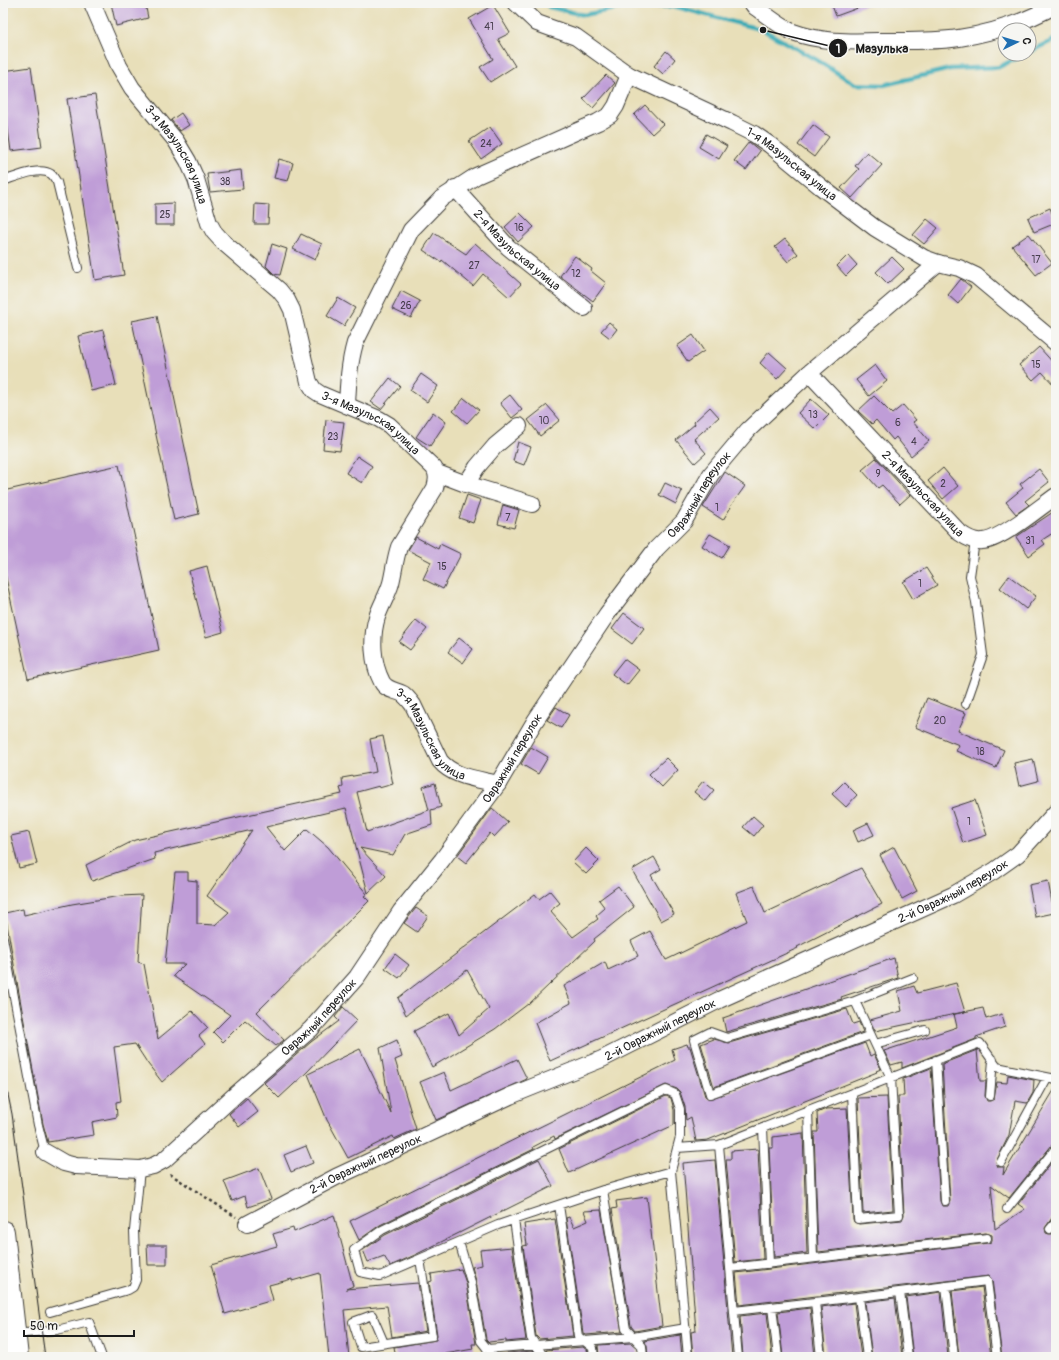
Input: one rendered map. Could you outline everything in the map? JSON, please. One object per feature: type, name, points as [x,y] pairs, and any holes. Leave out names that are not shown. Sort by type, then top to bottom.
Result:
[{"type":"main road","points":[[3,1232],[17,1357]]},
{"type":"street","name":"3-я Мазульская улица","points":[[92,3],[119,66],[132,88],[176,141],[188,161],[196,180],[209,223],[214,232],[224,243],[279,290],[287,300],[292,310],[309,382],[314,390],[368,413],[389,425],[434,468],[437,473],[435,488],[399,547],[395,557],[391,584],[377,617],[373,634],[375,663],[382,683],[387,688],[402,694],[413,705],[440,761],[445,767],[463,775],[498,784]]},
{"type":"street","name":"1-я Мазульская улица","points":[[516,3],[537,23],[576,37],[629,75],[754,134],[875,228],[924,258],[959,268],[976,276],[1056,343]]},
{"type":"street","points":[[752,3],[755,7],[791,32],[818,40],[857,42],[916,41],[959,38],[1010,26],[1040,14],[1056,4]]},
{"type":"street","points":[[347,405],[348,372],[355,343],[411,230],[442,198],[455,188],[476,176],[598,122],[610,115],[616,106],[629,75]]},
{"type":"street","name":"2-я Мазульская улица","points":[[455,188],[508,247],[584,308]]},
{"type":"street","name":"Овражный переулок","points":[[45,1152],[64,1163],[76,1166],[140,1169],[156,1164],[164,1160],[234,1096],[311,1029],[357,977],[401,911],[442,860],[498,784],[535,721],[607,614],[656,549],[684,521],[711,474],[748,430],[809,373],[938,263]]},
{"type":"street","name":"2-я Мазульская улица","points":[[809,373],[960,533],[967,538],[983,541],[991,540],[1003,534],[1056,496]]},
{"type":"street","points":[[466,484],[477,467],[495,446],[519,426]]},
{"type":"street","points":[[437,473],[466,484],[532,504]]},
{"type":"street","name":"2-й Овражный переулок","points":[[247,1224],[343,1174],[510,1096],[602,1059],[719,1000],[953,895],[994,871],[1018,854],[1056,812]]},
{"type":"lane","points":[[3,181],[37,171],[45,171],[52,175],[57,182],[78,268]]},
{"type":"lane","points":[[966,704],[983,655],[976,602],[970,576],[975,540]]},
{"type":"lane","points":[[3,938],[38,1125],[45,1152]]},
{"type":"lane","points":[[870,1034],[710,1094],[694,1040],[710,1032],[727,1038],[855,1001],[913,978]]},
{"type":"lane","points":[[852,1093],[858,1219],[899,1215],[891,1078],[855,1001]]},
{"type":"lane","points":[[875,1044],[925,1030]]},
{"type":"lane","points":[[678,1148],[719,1145],[980,1043],[997,1067],[1052,1079],[1001,1162]]},
{"type":"lane","points":[[936,1060],[945,1201]]},
{"type":"lane","points":[[990,1096],[993,1060]]},
{"type":"lane","points":[[671,1171],[603,1190],[498,1225],[380,1276],[360,1272],[354,1250],[382,1230],[666,1090],[675,1094],[680,1109],[680,1137],[671,1171],[688,1357]]},
{"type":"lane","points":[[808,1110],[813,1258]]},
{"type":"lane","points":[[763,1128],[770,1264]]},
{"type":"lane","points":[[719,1145],[738,1357]]},
{"type":"lane","points":[[1007,1209],[1056,1148]]},
{"type":"lane","points":[[50,1312],[128,1290],[133,1286],[136,1280],[134,1230],[140,1169]]},
{"type":"lane","points":[[603,1190],[626,1329],[642,1346],[643,1357]]},
{"type":"lane","points":[[559,1205],[578,1336],[593,1348],[594,1357]]},
{"type":"lane","points":[[514,1220],[530,1338],[544,1357]]},
{"type":"lane","points":[[730,1268],[987,1238]]},
{"type":"lane","points":[[459,1242],[471,1282],[481,1341],[494,1357]]},
{"type":"lane","points":[[384,1343],[372,1315],[353,1322],[361,1347],[432,1336],[420,1259]]},
{"type":"lane","points":[[734,1311],[987,1281],[997,1357]]},
{"type":"lane","points":[[946,1286],[954,1357]]},
{"type":"lane","points":[[900,1292],[908,1357]]},
{"type":"lane","points":[[859,1297],[867,1357]]},
{"type":"lane","points":[[816,1302],[821,1357]]},
{"type":"lane","points":[[772,1307],[778,1357]]},
{"type":"lane","points":[[15,1335],[57,1330],[89,1322],[102,1357]]},
{"type":"lane","points":[[487,1349],[633,1337],[686,1328]]},
{"type":"path","points":[[156,1164],[247,1224]]},
{"type":"building","points":[[111,3],[145,3],[148,18],[116,26]]},
{"type":"building","points":[[831,3],[868,3],[869,4],[836,16]]},
{"type":"building","points":[[493,5],[510,33],[498,39],[515,66],[490,82],[480,67],[493,59],[469,19]]},
{"type":"building","points":[[666,51],[675,59],[663,74],[654,66]]},
{"type":"building","points":[[31,67],[42,147],[11,151],[3,94],[3,71]]},
{"type":"building","points":[[606,75],[615,83],[593,108],[583,99]]},
{"type":"building","points":[[95,95],[124,275],[95,280],[67,99]]},
{"type":"building","points":[[645,105],[663,124],[652,134],[634,115]]},
{"type":"building","points":[[181,113],[189,125],[180,131],[171,120]]},
{"type":"building","points":[[813,125],[829,137],[814,157],[798,145]]},
{"type":"building","points":[[490,127],[502,144],[481,159],[469,141]]},
{"type":"building","points":[[706,134],[727,146],[719,159],[699,147]]},
{"type":"building","points":[[749,142],[760,151],[746,170],[734,161]]},
{"type":"building","points":[[867,152],[882,165],[852,198],[841,188],[859,169],[855,166]]},
{"type":"building","points":[[279,159],[293,163],[288,181],[274,178]]},
{"type":"building","points":[[241,170],[243,189],[210,192],[207,174]]},
{"type":"building","points":[[174,203],[174,225],[155,225],[155,204]]},
{"type":"building","points":[[255,204],[269,205],[268,224],[254,224]]},
{"type":"building","points":[[1050,208],[1056,223],[1034,232],[1028,218]]},
{"type":"building","points":[[520,213],[534,227],[518,242],[505,227]]},
{"type":"building","points":[[927,219],[938,228],[924,244],[913,235]]},
{"type":"building","points":[[434,233],[466,254],[475,243],[521,284],[509,297],[483,274],[473,286],[442,260],[441,262],[423,250]]},
{"type":"building","points":[[301,234],[322,244],[315,260],[293,249]]},
{"type":"building","points":[[1029,234],[1052,263],[1036,275],[1012,246]]},
{"type":"building","points":[[785,239],[798,254],[788,262],[775,247]]},
{"type":"building","points":[[272,244],[287,249],[280,275],[274,274],[266,266]]},
{"type":"building","points":[[848,255],[857,265],[846,276],[837,266]]},
{"type":"building","points":[[575,256],[592,269],[591,271],[606,283],[593,301],[560,276]]},
{"type":"building","points":[[892,257],[904,269],[888,284],[876,272]]},
{"type":"building","points":[[961,279],[971,287],[958,304],[948,295]]},
{"type":"building","points":[[401,291],[420,301],[411,318],[392,309]]},
{"type":"building","points":[[338,298],[355,308],[344,326],[327,316]]},
{"type":"building","points":[[157,316],[199,514],[174,520],[132,321]]},
{"type":"building","points":[[609,322],[617,329],[610,338],[601,331]]},
{"type":"building","points":[[103,330],[116,385],[91,391],[78,336]]},
{"type":"building","points":[[693,335],[704,351],[688,362],[677,346]]},
{"type":"building","points":[[1039,347],[1056,366],[1056,387],[1042,372],[1033,380],[1019,365]]},
{"type":"building","points":[[769,352],[787,368],[777,379],[760,363]]},
{"type":"building","points":[[875,365],[887,381],[869,396],[856,380]]},
{"type":"building","points":[[421,374],[438,386],[427,402],[410,390]]},
{"type":"building","points":[[390,378],[400,386],[381,409],[371,402]]},
{"type":"building","points":[[510,395],[522,410],[512,418],[500,403]]},
{"type":"building","points":[[874,396],[892,414],[903,405],[916,420],[913,422],[929,441],[911,456],[896,437],[893,440],[876,420],[872,424],[858,411]]},
{"type":"building","points":[[464,398],[479,410],[467,423],[453,411]]},
{"type":"building","points":[[811,399],[829,415],[815,429],[798,413]]},
{"type":"building","points":[[547,405],[560,420],[540,436],[528,420]]},
{"type":"building","points":[[710,407],[719,417],[694,439],[706,453],[695,463],[676,440],[695,424],[694,422]]},
{"type":"building","points":[[433,412],[446,422],[430,446],[416,437]]},
{"type":"building","points":[[326,420],[344,422],[340,451],[323,449]]},
{"type":"building","points":[[518,442],[531,447],[524,465],[513,461]]},
{"type":"building","points":[[357,456],[372,466],[362,483],[346,473]]},
{"type":"building","points":[[876,458],[910,495],[900,504],[882,485],[878,488],[862,470]]},
{"type":"building","points":[[119,465],[159,650],[28,679],[3,564],[3,491]]},
{"type":"building","points":[[943,468],[958,486],[943,499],[928,481]]},
{"type":"building","points":[[1039,469],[1049,482],[1025,501],[1029,505],[1016,514],[1006,502],[1023,488],[1020,484]]},
{"type":"building","points":[[725,472],[745,486],[723,520],[703,507]]},
{"type":"building","points":[[665,483],[682,491],[676,504],[659,495]]},
{"type":"building","points":[[467,495],[481,500],[473,523],[459,518]]},
{"type":"building","points":[[503,505],[519,510],[514,528],[498,524]]},
{"type":"building","points":[[1056,510],[1056,531],[1042,540],[1045,544],[1029,556],[1016,537]]},
{"type":"building","points":[[710,534],[730,545],[722,558],[702,546]]},
{"type":"building","points":[[416,537],[438,549],[440,544],[461,554],[443,589],[423,579],[431,562],[408,550]]},
{"type":"building","points":[[207,566],[223,632],[206,637],[189,571]]},
{"type":"building","points":[[926,568],[937,585],[913,599],[903,582]]},
{"type":"building","points":[[1009,576],[1036,596],[1026,609],[1000,588]]},
{"type":"building","points":[[624,613],[644,628],[632,644],[612,629]]},
{"type":"building","points":[[416,620],[427,629],[410,650],[399,642]]},
{"type":"building","points":[[459,638],[473,649],[463,663],[448,652]]},
{"type":"building","points":[[624,659],[639,670],[627,685],[612,674]]},
{"type":"building","points":[[927,698],[966,713],[958,731],[1004,750],[996,768],[956,751],[959,745],[915,727]]},
{"type":"building","points":[[556,707],[569,715],[561,728],[547,720]]},
{"type":"building","points":[[383,736],[393,784],[357,792],[367,832],[429,810],[423,787],[435,783],[441,807],[431,810],[432,825],[405,834],[393,855],[360,848],[386,876],[368,893],[346,808],[266,827],[285,851],[307,829],[328,847],[367,894],[364,896],[369,901],[257,1012],[284,1040],[276,1046],[245,1020],[223,1042],[213,1032],[230,1015],[173,976],[185,964],[165,964],[175,872],[188,872],[188,880],[197,881],[197,924],[215,925],[229,912],[207,896],[252,830],[154,853],[155,859],[92,881],[86,865],[135,840],[342,794],[340,788],[343,787],[342,778],[376,772],[370,739]]},
{"type":"building","points":[[531,747],[548,757],[538,774],[521,764]]},
{"type":"building","points":[[666,758],[678,770],[662,787],[649,774]]},
{"type":"building","points":[[1033,759],[1038,781],[1019,786],[1014,763]]},
{"type":"building","points":[[703,781],[714,790],[705,801],[694,792]]},
{"type":"building","points":[[844,782],[857,795],[846,807],[832,794]]},
{"type":"building","points":[[975,800],[987,835],[963,843],[951,808]]},
{"type":"building","points":[[492,808],[508,822],[494,837],[490,833],[466,863],[457,856]]},
{"type":"building","points":[[753,816],[763,825],[754,836],[743,827]]},
{"type":"building","points":[[868,823],[874,835],[858,842],[853,830]]},
{"type":"building","points":[[29,832],[37,864],[19,868],[11,836]]},
{"type":"building","points":[[894,847],[917,891],[902,899],[880,855]]},
{"type":"building","points":[[586,848],[599,861],[586,874],[573,862]]},
{"type":"building","points":[[654,857],[661,869],[651,875],[674,914],[661,921],[632,870]]},
{"type":"building","points":[[861,868],[882,904],[797,947],[798,948],[550,1061],[535,1023],[571,1003],[564,986],[605,962],[608,970],[638,956],[631,941],[650,931],[666,960],[747,921],[736,893],[754,886],[765,913]]},
{"type":"building","points":[[1048,881],[1054,913],[1035,917],[1029,885]]},
{"type":"building","points":[[618,886],[634,907],[594,939],[595,941],[528,1005],[495,1029],[432,1067],[414,1031],[449,1013],[459,1035],[489,1009],[467,970],[406,1015],[398,998],[535,894],[539,899],[550,891],[560,903],[550,911],[573,937],[598,919],[596,916],[605,908],[599,900]]},
{"type":"building","points":[[142,895],[138,962],[144,964],[158,1039],[192,1011],[208,1028],[199,1036],[205,1044],[162,1082],[135,1044],[114,1047],[121,1101],[116,1102],[117,1117],[92,1122],[94,1135],[48,1142],[43,1124],[5,913],[23,909],[24,915],[72,904],[121,896]]},
{"type":"building","points":[[416,908],[428,916],[417,932],[404,923]]},
{"type":"building","points":[[395,954],[409,965],[399,978],[385,968]]},
{"type":"building","points":[[894,958],[898,978],[841,997],[842,999],[726,1032],[723,1018]]},
{"type":"building","points":[[956,983],[965,1012],[875,1031],[870,1020],[902,1011],[898,991],[914,986],[917,993]]},
{"type":"building","points":[[343,1007],[357,1020],[307,1072],[279,1098],[264,1083],[311,1042],[339,1021],[335,1017]]},
{"type":"building","points":[[983,1008],[986,1019],[1002,1014],[1005,1027],[976,1037],[976,1039],[902,1068],[902,1062],[891,1065],[884,1051],[957,1027],[954,1014]]},
{"type":"building","points":[[847,1009],[853,1024],[859,1022],[863,1032],[714,1087],[701,1044],[714,1039],[729,1043]]},
{"type":"building","points":[[397,1040],[402,1057],[395,1060],[416,1129],[394,1139],[393,1136],[348,1158],[327,1120],[308,1074],[360,1049],[391,1113],[380,1048]]},
{"type":"building","points":[[865,1043],[870,1056],[874,1054],[881,1069],[876,1071],[877,1072],[708,1140],[696,1141],[691,1117],[686,1120],[685,1107],[680,1092],[677,1089],[666,1085],[555,1139],[554,1136],[533,1147],[534,1149],[380,1225],[359,1240],[350,1221],[675,1060],[672,1049],[687,1044],[688,1047],[690,1047],[705,1096],[709,1099]]},
{"type":"building","points":[[977,1050],[980,1081],[986,1081],[985,1096],[987,1101],[994,1099],[997,1082],[1007,1083],[1008,1075],[1034,1080],[1033,1093],[1027,1103],[1015,1101],[1009,1135],[996,1162],[998,1167],[1004,1167],[1003,1175],[1056,1087],[1056,1143],[1052,1145],[1009,1198],[991,1185],[995,1229],[1025,1209],[1018,1204],[1056,1157],[1056,1217],[1052,1218],[1045,1228],[1046,1233],[1049,1234],[1052,1234],[1056,1230],[1056,1357],[1002,1357],[992,1280],[989,1276],[739,1305],[736,1273],[991,1242],[992,1235],[986,1233],[818,1252],[814,1132],[818,1132],[817,1113],[826,1109],[847,1108],[854,1222],[859,1224],[902,1220],[904,1215],[898,1096],[904,1096],[903,1079],[931,1068],[940,1201],[942,1206],[948,1206],[950,1201],[942,1064]]},
{"type":"building","points":[[517,1059],[527,1079],[436,1120],[420,1082],[444,1072],[451,1090]]},
{"type":"building","points":[[666,1096],[671,1098],[674,1110],[674,1125],[569,1173],[559,1149]]},
{"type":"building","points":[[887,1097],[893,1210],[863,1213],[858,1098]]},
{"type":"building","points":[[247,1098],[258,1112],[239,1127],[229,1114]]},
{"type":"building","points":[[803,1133],[807,1253],[774,1257],[769,1148],[773,1148],[773,1137]]},
{"type":"building","points":[[306,1146],[313,1163],[291,1172],[284,1155]]},
{"type":"building","points":[[758,1149],[763,1259],[735,1262],[726,1159],[731,1159],[731,1151]]},
{"type":"building","points":[[539,1159],[553,1186],[390,1266],[384,1256],[368,1262],[363,1250],[385,1235]]},
{"type":"building","points":[[715,1160],[732,1357],[693,1357],[691,1332],[696,1331],[683,1163]]},
{"type":"building","points":[[259,1168],[271,1199],[248,1207],[245,1196],[232,1201],[224,1181]]},
{"type":"building","points":[[647,1197],[662,1326],[635,1331],[631,1326],[612,1209],[617,1208],[616,1201]]},
{"type":"building","points":[[601,1210],[622,1332],[586,1335],[583,1333],[566,1218],[569,1217],[574,1227],[588,1221],[584,1211]]},
{"type":"building","points":[[334,1215],[353,1286],[346,1289],[418,1283],[426,1331],[392,1337],[387,1306],[344,1310],[349,1357],[329,1357],[320,1273],[292,1281],[292,1279],[269,1285],[273,1300],[225,1314],[211,1265],[277,1246],[273,1234],[293,1228],[294,1232]]},
{"type":"building","points":[[555,1219],[573,1336],[539,1339],[536,1336],[523,1246],[527,1245],[524,1224]]},
{"type":"building","points":[[147,1245],[167,1245],[167,1265],[148,1265]]},
{"type":"building","points":[[512,1247],[526,1340],[489,1342],[486,1339],[476,1281],[472,1267],[482,1265],[480,1250]]},
{"type":"building","points":[[461,1269],[466,1283],[476,1344],[472,1344],[473,1349],[434,1357],[396,1357],[394,1347],[436,1340],[437,1335],[429,1282],[432,1281],[431,1274]]},
{"type":"building","points":[[982,1287],[991,1357],[959,1357],[952,1291]]},
{"type":"building","points":[[941,1292],[948,1357],[913,1357],[906,1297]]},
{"type":"building","points":[[895,1298],[902,1357],[872,1357],[865,1302]]},
{"type":"building","points":[[854,1303],[861,1357],[826,1357],[821,1307]]},
{"type":"building","points":[[810,1308],[815,1357],[783,1357],[778,1312]]},
{"type":"building","points":[[767,1313],[772,1357],[743,1357],[740,1316]]},
{"type":"building","points":[[680,1335],[682,1357],[648,1357],[647,1346],[644,1341]]},
{"type":"building","points":[[631,1343],[637,1348],[637,1357],[599,1357],[598,1345]]},
{"type":"building","points":[[583,1347],[588,1351],[588,1357],[549,1357],[546,1350]]},
{"type":"building","points":[[533,1351],[537,1357],[508,1357],[507,1353]]},
{"type":"waterway","points":[[546,3],[549,7],[584,15],[630,6],[677,7],[763,30],[815,59],[855,84],[884,85],[950,69],[999,67],[1009,62]]},
{"type":"waterway","points":[[1037,48],[1056,39]]},
{"type":"tram line","points":[[3,1071],[12,1114],[45,1357]]},
{"type":"place","name":"Мазулька","points":[[763,30]]}]
